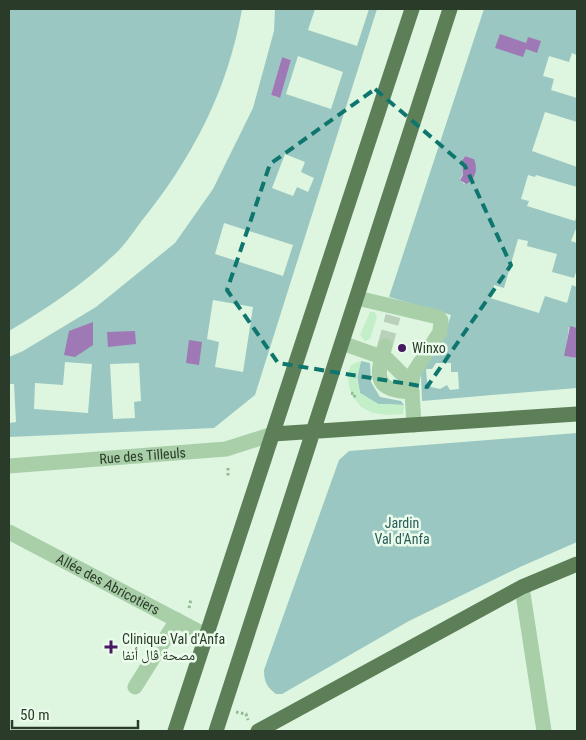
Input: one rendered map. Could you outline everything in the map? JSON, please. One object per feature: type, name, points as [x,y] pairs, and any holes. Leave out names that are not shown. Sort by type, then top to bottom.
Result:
[{"type":"main road","points":[[175,731],[412,9]]},
{"type":"main road","points":[[216,731],[450,9]]},
{"type":"main road","points":[[273,434],[577,414]]},
{"type":"main road","points":[[258,731],[522,587],[577,564]]},
{"type":"street","points":[[357,298],[394,312],[438,317],[442,324],[440,332],[414,372],[412,389],[414,425]]},
{"type":"street","points":[[342,343],[383,352],[412,389]]},
{"type":"street","points":[[383,352],[378,378],[382,385],[398,392],[412,389]]},
{"type":"street","name":"Rue des Tilleuls","points":[[9,466],[226,449],[273,434]]},
{"type":"street","name":"Allée des Abricotiers","points":[[9,532],[207,636]]},
{"type":"street","points":[[522,587],[544,731]]},
{"type":"street","points":[[135,687],[177,620]]},
{"type":"path","points":[[351,393],[355,394],[354,398]]},
{"type":"path","points":[[228,468],[228,478]]},
{"type":"path","points":[[189,608],[191,599]]},
{"type":"path","points":[[236,712],[246,714]]},
{"type":"highlighted area","points":[[375,89],[465,166],[511,265],[427,387],[278,363],[227,290],[270,164]]},
{"type":"green space","points":[[9,9],[242,9],[236,39],[217,95],[191,149],[159,199],[125,244],[102,266],[63,296],[9,331]]},
{"type":"green space","points":[[275,9],[315,9],[308,30],[357,46],[369,9],[377,9],[255,395],[214,428],[9,437],[9,423],[16,422],[14,384],[9,384],[9,357],[23,351],[96,307],[175,243],[213,189],[253,108],[274,31]],"holes":[[[298,56],[343,72],[331,109],[286,94]],[[282,57],[291,60],[279,98],[271,95]],[[285,154],[305,162],[301,172],[314,178],[308,192],[297,187],[293,196],[272,188]],[[224,223],[293,245],[283,276],[215,254]],[[213,300],[253,307],[243,372],[215,367],[219,342],[207,339]],[[65,362],[92,364],[88,413],[34,409],[35,383],[63,385]],[[139,363],[141,401],[134,402],[135,418],[113,419],[110,364]]]},
{"type":"green space","points":[[484,9],[577,9],[577,55],[572,53],[569,62],[549,56],[543,76],[554,79],[551,90],[577,98],[577,122],[545,112],[532,151],[577,167],[577,187],[536,175],[535,177],[528,175],[521,199],[529,201],[527,206],[575,221],[577,214],[577,226],[571,241],[577,243],[577,269],[574,278],[552,272],[557,254],[527,246],[528,241],[518,239],[504,288],[494,285],[490,298],[539,313],[545,296],[567,303],[572,285],[577,287],[577,328],[569,327],[565,356],[577,358],[577,388],[422,401],[421,373],[445,333],[451,315],[389,297]],"holes":[[[465,156],[474,159],[475,174],[472,180],[464,184],[460,179],[463,174],[462,161]],[[436,363],[451,363],[451,372],[458,372],[459,389],[450,390],[447,385],[440,389],[431,387],[427,381],[426,369],[432,369]]]},
{"type":"green space","points":[[361,361],[370,363],[371,382],[380,397],[401,401],[404,405],[378,404],[360,393],[357,376]]},
{"type":"green space","name":"Jardin Val d'Anfa","points":[[577,433],[577,542],[520,567],[409,621],[282,694],[276,694],[268,686],[265,681],[264,670],[339,460],[349,451]]},
{"type":"shaded area","points":[[500,34],[526,43],[528,37],[541,41],[537,53],[526,49],[523,57],[495,48]]},
{"type":"shaded area","points":[[282,57],[291,60],[280,98],[271,95]]},
{"type":"shaded area","points":[[465,156],[474,159],[476,166],[474,177],[466,184],[460,180],[463,175],[462,161]]},
{"type":"shaded area","points":[[370,312],[375,312],[377,317],[370,339],[365,341],[360,335]]},
{"type":"shaded area","points":[[93,322],[93,345],[75,357],[64,355],[69,331]]},
{"type":"shaded area","points":[[570,326],[577,328],[577,358],[564,356]]},
{"type":"shaded area","points":[[135,331],[136,344],[108,347],[107,332]]},
{"type":"shaded area","points":[[189,340],[202,342],[199,365],[186,363]]},
{"type":"shaded area","points":[[361,361],[357,380],[360,393],[378,404],[404,405],[403,414],[373,413],[361,407],[349,387],[348,373],[351,365]]},
{"type":"tunnel","points":[[385,346],[393,316]]},
{"type":"place","name":"Winxo","points":[[402,348]]},
{"type":"place","name":"Clinique Val d'Anfa مصحة ڤال أنفا","points":[[111,647]]}]
